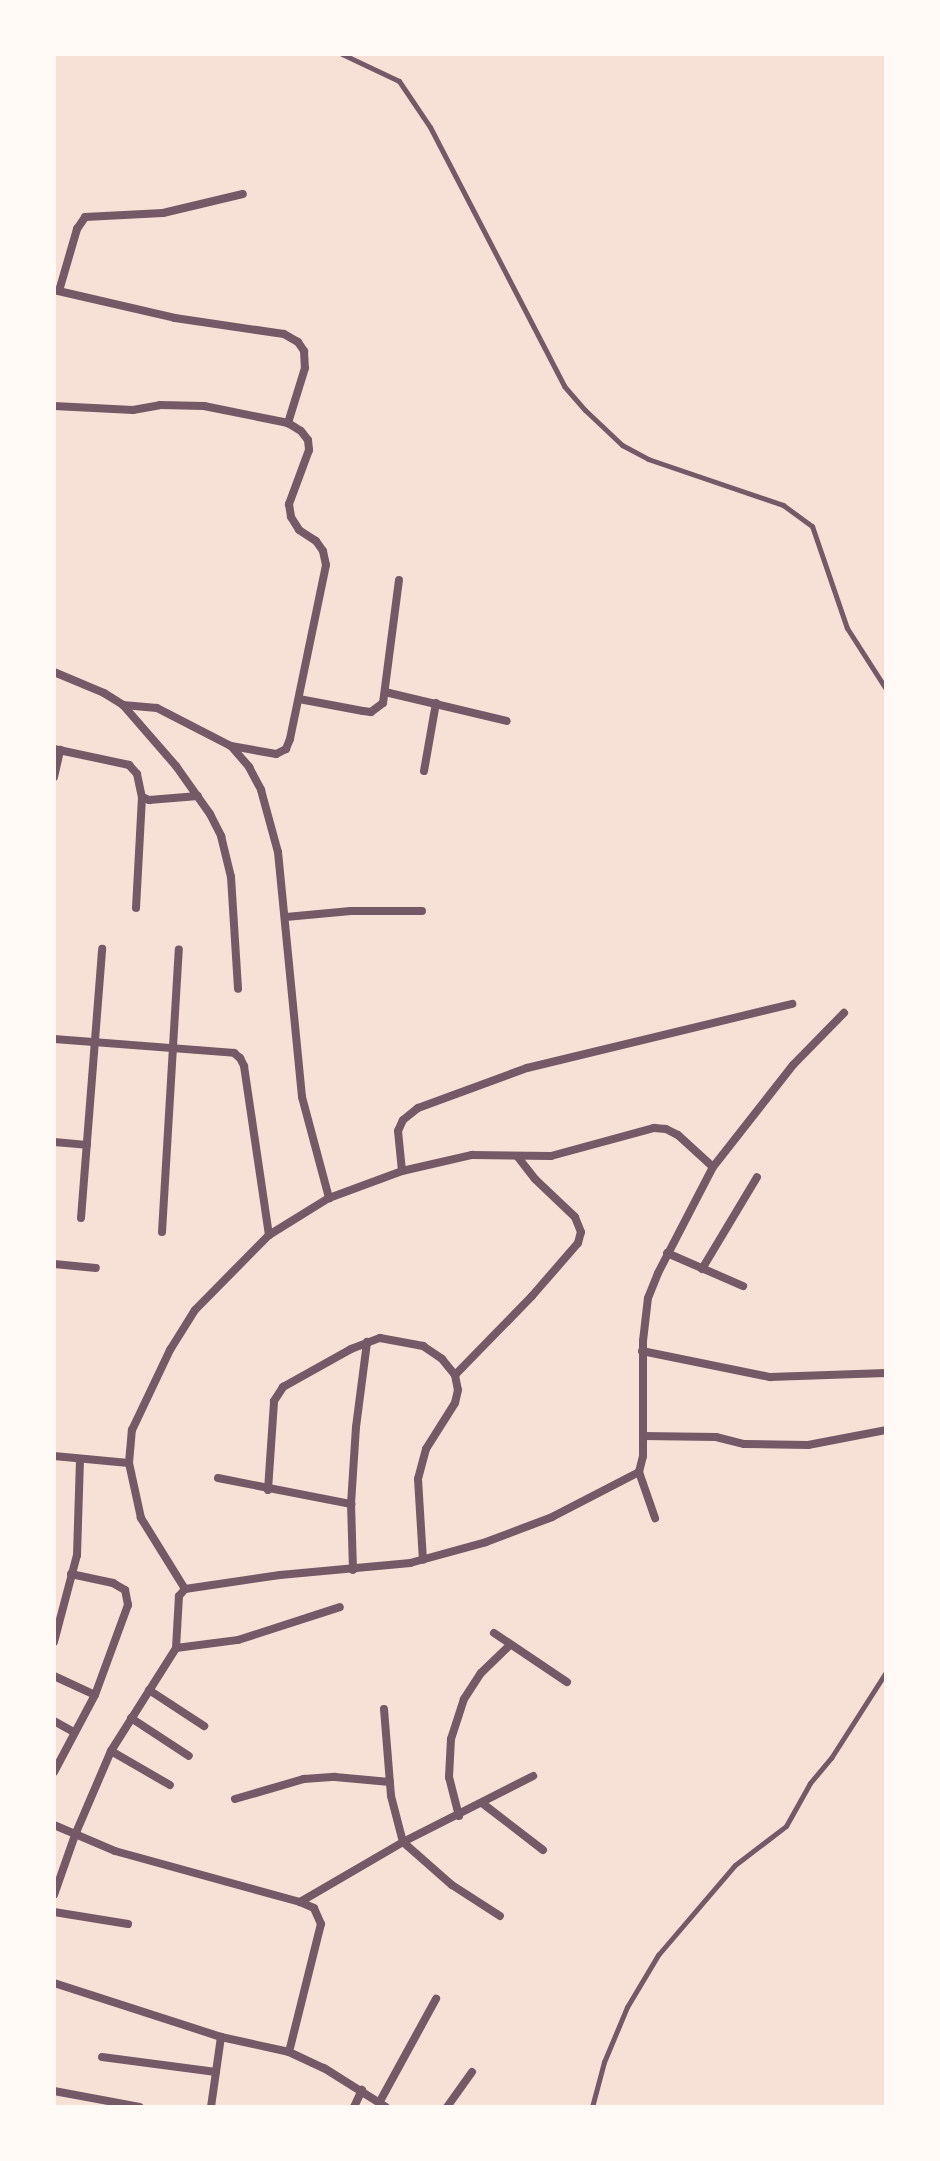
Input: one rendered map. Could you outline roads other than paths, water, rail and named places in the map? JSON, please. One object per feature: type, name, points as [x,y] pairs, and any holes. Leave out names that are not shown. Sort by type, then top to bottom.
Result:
[{"type":"street","points":[[243,194],[163,213],[85,217],[77,229],[56,290],[175,318],[284,334],[298,342],[304,351],[305,368],[288,423]]},
{"type":"street","points":[[54,406],[133,410],[193,405],[288,423],[308,440],[309,450],[289,504],[291,517],[299,530],[323,551],[326,565],[286,749],[276,754],[231,746],[157,708],[123,705]]},
{"type":"street","points":[[299,699],[371,712],[383,703],[399,580]]},
{"type":"street","points":[[54,672],[104,693],[123,705],[198,796],[221,836],[231,877],[238,989]]},
{"type":"street","points":[[385,692],[507,721]]},
{"type":"street","points":[[424,771],[436,703]]},
{"type":"street","points":[[231,746],[249,767],[270,818],[278,852],[302,1097],[329,1198]]},
{"type":"street","points":[[54,777],[57,749],[129,765],[137,774],[142,797],[136,908]]},
{"type":"street","points":[[142,797],[156,801],[198,796]]},
{"type":"street","points":[[286,917],[351,911],[422,911]]},
{"type":"street","points":[[81,1218],[102,949]]},
{"type":"street","points":[[162,1232],[179,950]]},
{"type":"street","points":[[402,1171],[398,1131],[403,1120],[418,1108],[527,1068],[792,1004]]},
{"type":"street","points":[[655,1518],[639,1472],[643,1436],[642,1351],[648,1298],[667,1253],[713,1167],[793,1065],[844,1013]]},
{"type":"street","points":[[54,1039],[234,1053],[240,1058],[269,1235]]},
{"type":"street","points":[[185,1589],[141,1518],[129,1463],[132,1430],[170,1350],[195,1310],[269,1235],[329,1198],[402,1171],[472,1155],[551,1156],[654,1128],[678,1135],[713,1167]]},
{"type":"street","points":[[54,1142],[87,1145]]},
{"type":"street","points":[[455,1375],[532,1296],[578,1243],[581,1232],[575,1217],[535,1179],[517,1156]]},
{"type":"street","points":[[702,1269],[757,1177]]},
{"type":"street","points":[[667,1253],[743,1286]]},
{"type":"street","points":[[54,1264],[96,1268]]},
{"type":"street","points":[[268,1490],[277,1393],[367,1342],[380,1338],[423,1346],[442,1359],[455,1375],[455,1403],[426,1449],[418,1479],[423,1560]]},
{"type":"street","points":[[353,1570],[351,1504],[356,1427],[367,1342]]},
{"type":"street","points":[[642,1351],[770,1377],[886,1373]]},
{"type":"street","points":[[643,1436],[716,1437],[744,1444],[808,1445],[886,1430]]},
{"type":"street","points":[[54,1456],[129,1463]]},
{"type":"street","points":[[54,1642],[81,1532],[80,1459]]},
{"type":"street","points":[[54,1895],[75,1835],[111,1751],[176,1648],[179,1596],[185,1589],[280,1575],[353,1570],[423,1560],[552,1517],[639,1472]]},
{"type":"street","points":[[218,1478],[351,1504]]},
{"type":"street","points":[[54,1772],[95,1695],[123,1626],[128,1597],[113,1583],[71,1574]]},
{"type":"street","points":[[176,1648],[238,1640],[340,1607]]},
{"type":"street","points":[[494,1633],[509,1646],[567,1682]]},
{"type":"street","points":[[459,1816],[449,1777],[451,1739],[464,1699],[481,1673],[509,1646]]},
{"type":"street","points":[[54,1676],[95,1695]]},
{"type":"street","points":[[149,1690],[204,1726]]},
{"type":"street","points":[[384,1709],[390,1782],[403,1842],[452,1885],[500,1916]]},
{"type":"street","points":[[131,1718],[189,1756]]},
{"type":"street","points":[[54,1721],[74,1732]]},
{"type":"street","points":[[111,1751],[170,1785]]},
{"type":"street","points":[[300,1902],[403,1842],[533,1776]]},
{"type":"street","points":[[235,1799],[304,1779],[335,1777],[390,1782]]},
{"type":"street","points":[[482,1803],[543,1850]]},
{"type":"street","points":[[54,1825],[115,1851],[314,1908],[321,1924],[289,2052]]},
{"type":"street","points":[[54,1912],[128,1924]]},
{"type":"street","points":[[54,1983],[221,2037],[289,2052],[362,2090],[383,2105],[436,1999]]},
{"type":"street","points":[[211,2107],[221,2037]]},
{"type":"street","points":[[102,2057],[216,2072]]},
{"type":"street","points":[[447,2107],[472,2072]]},
{"type":"street","points":[[354,2107],[362,2090]]},
{"type":"street","points":[[54,2091],[140,2107]]},
{"type":"lane","points":[[342,54],[399,81],[430,127],[564,386],[585,410],[622,445],[648,459],[783,505],[812,526],[847,628],[886,689]]},
{"type":"lane","points":[[592,2107],[604,2062],[627,2007],[658,1955],[735,1865],[786,1826],[810,1783],[831,1758],[886,1672]]}]
